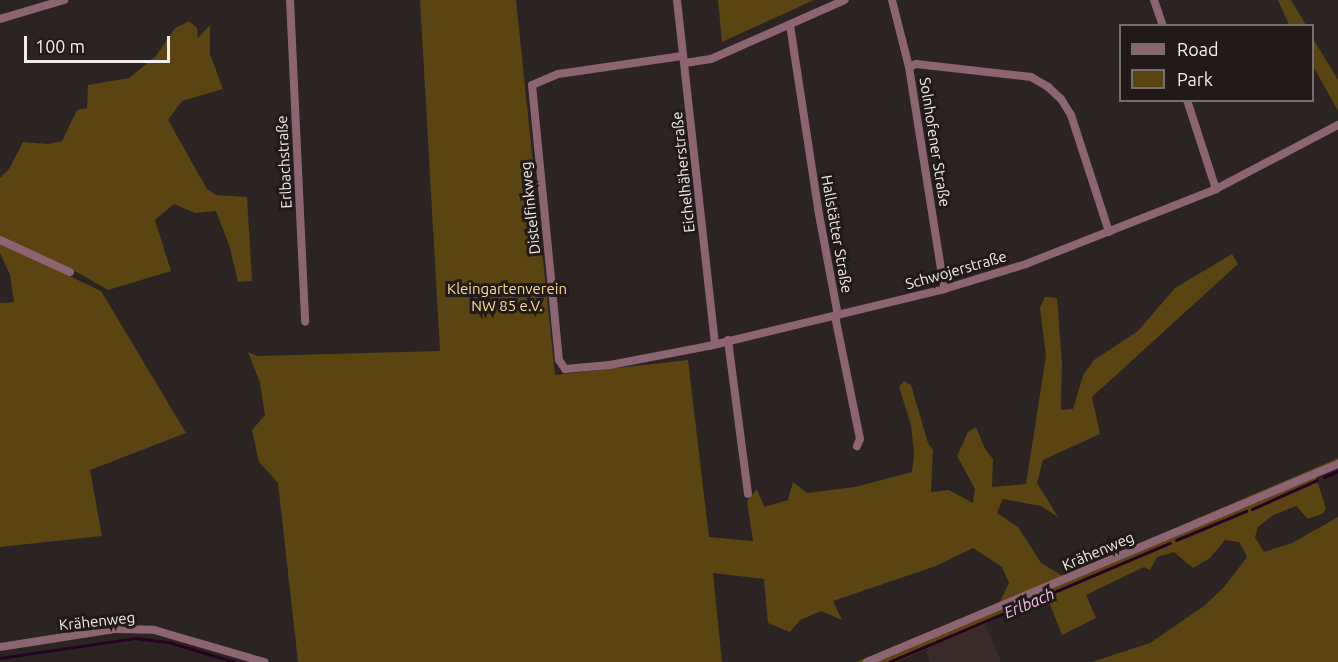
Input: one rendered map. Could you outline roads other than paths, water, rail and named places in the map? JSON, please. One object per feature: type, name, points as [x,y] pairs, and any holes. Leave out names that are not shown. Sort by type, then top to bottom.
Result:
[{"type":"street","points":[[0,19],[64,0]]},
{"type":"street","name":"Erlbachstraße","points":[[290,0],[305,322]]},
{"type":"street","name":"Eichelhäherstraße","points":[[677,0],[715,343]]},
{"type":"street","points":[[684,59],[711,59],[845,0]]},
{"type":"street","name":"Solnhofener Straße","points":[[892,0],[909,67],[944,289]]},
{"type":"street","points":[[1154,0],[1162,24]]},
{"type":"street","name":"Hallstätter Straße","points":[[790,25],[836,316],[860,439],[857,446]]},
{"type":"street","name":"Distelfinkweg","points":[[560,363],[532,85],[558,74],[684,59]]},
{"type":"street","points":[[909,67],[916,64],[1031,76],[1048,87],[1061,99],[1071,115],[1109,232]]},
{"type":"street","points":[[1188,102],[1216,189]]},
{"type":"street","name":"Schwojerstraße","points":[[560,363],[565,369],[586,368],[687,350],[944,289],[1026,264],[1216,189],[1338,125]]},
{"type":"street","points":[[0,240],[70,272]]},
{"type":"street","points":[[728,340],[748,494]]},
{"type":"street","name":"Krähenweg","points":[[867,662],[1338,464]]},
{"type":"street","name":"Krähenweg","points":[[0,647],[115,629],[153,630],[264,662]]},
{"type":"waterway","name":"Erlbach","points":[[1324,477],[1338,471]]},
{"type":"waterway","name":"Erlbach","points":[[1252,509],[1317,480]]},
{"type":"waterway","name":"Erlbach","points":[[1176,540],[1246,511]]},
{"type":"waterway","name":"Erlbach","points":[[889,662],[1170,543]]},
{"type":"waterway","name":"Erlbach","points":[[0,658],[135,638],[168,642],[235,662]]},
{"type":"park label","name":"Kleingartenverein NW 85 e.V.","points":[[507,296]]}]
